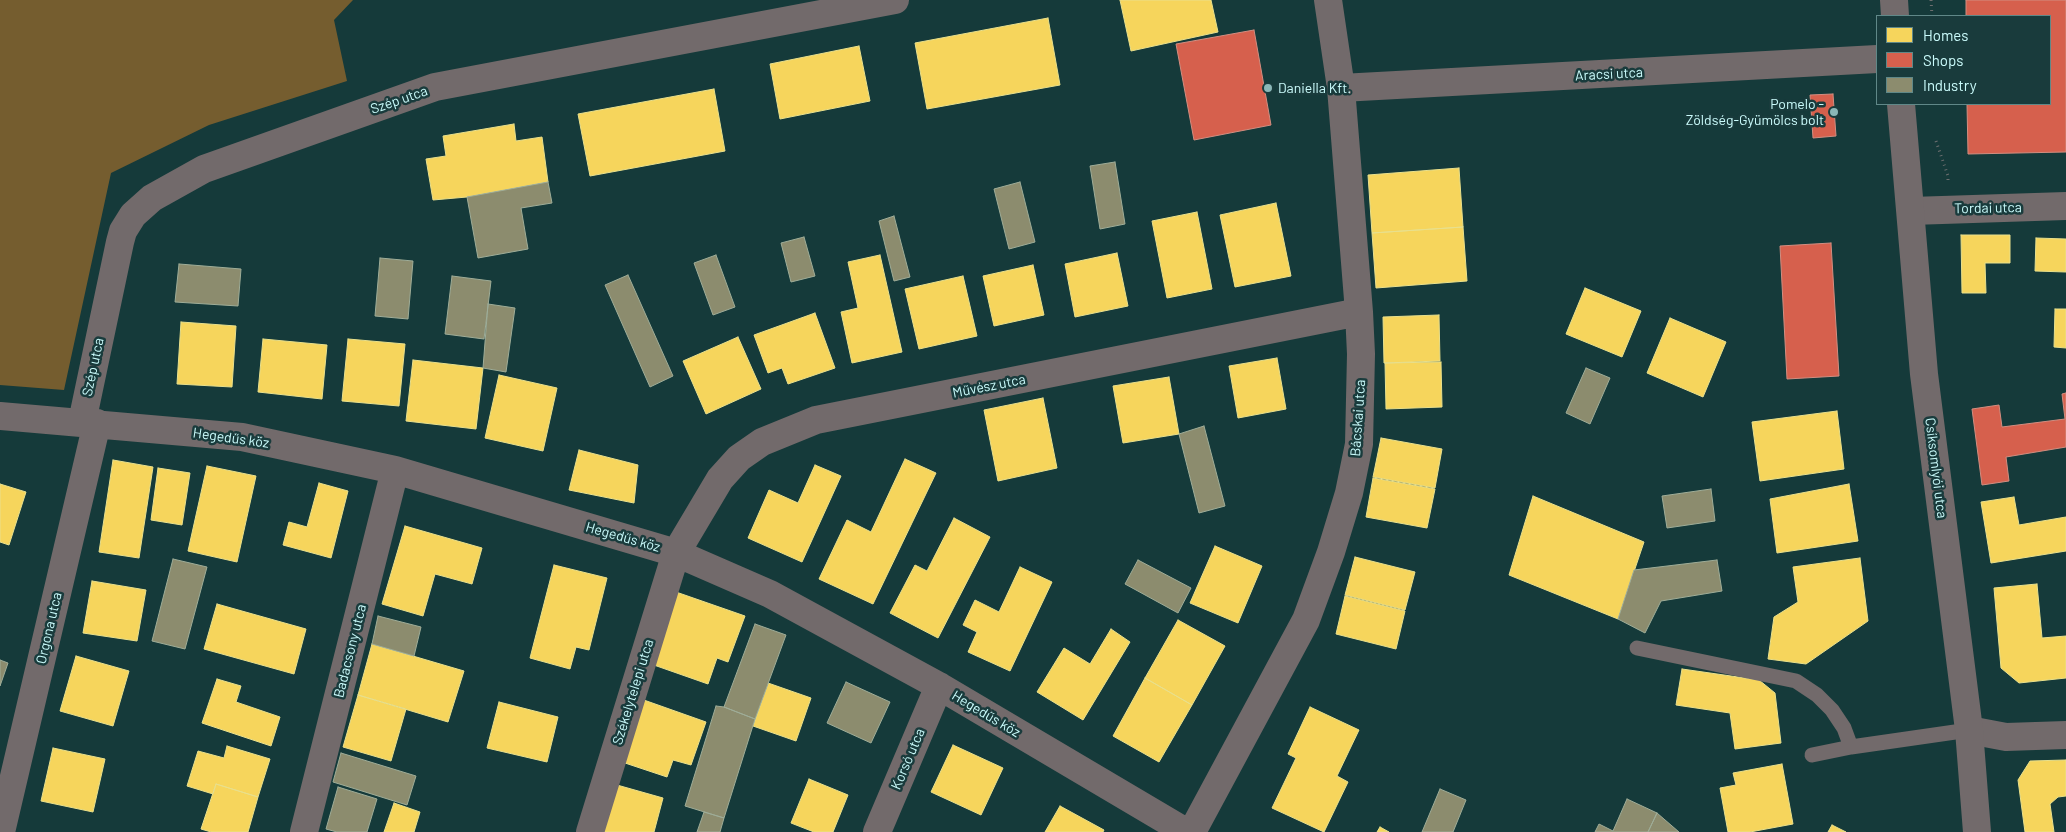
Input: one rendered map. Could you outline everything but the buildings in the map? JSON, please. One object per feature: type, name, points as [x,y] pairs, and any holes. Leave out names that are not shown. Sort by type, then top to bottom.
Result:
[{"type":"street","name":"Szép utca","points":[[90,423],[123,231],[133,215],[148,201],[196,173],[435,87],[895,0]]},
{"type":"street","name":"Bácskai utca","points":[[1192,832],[1306,620],[1331,552],[1349,493],[1359,444],[1361,354],[1341,88],[1328,0]]},
{"type":"street","points":[[1894,0],[1895,15]]},
{"type":"street","name":"Aracsi utca","points":[[1341,88],[1876,59]]},
{"type":"street","name":"Csíksomlyói utca","points":[[1901,105],[1924,374],[1969,730],[1977,832]]},
{"type":"street","name":"Tordai utca","points":[[1911,211],[2066,206]]},
{"type":"street","name":"Művész utca","points":[[676,553],[720,479],[739,458],[762,442],[816,420],[1358,312]]},
{"type":"street","name":"Hegedűs köz","points":[[0,416],[242,437],[395,470],[676,553],[770,594],[940,686],[1186,832]]},
{"type":"street","name":"Orgona utca","points":[[0,832],[90,423]]},
{"type":"street","name":"Badacsony utca","points":[[304,832],[395,470]]},
{"type":"street","name":"Székelytelepi utca","points":[[590,832],[676,553]]},
{"type":"street","name":"Korsó utca","points":[[877,832],[940,686]]},
{"type":"street","points":[[1969,730],[2006,737],[2066,735]]},
{"type":"lane","points":[[1637,648],[1796,681],[1817,695],[1832,710],[1844,728],[1852,747]]},
{"type":"lane","points":[[1812,755],[1852,747],[1969,730]]},
{"type":"path","points":[[1931,0],[1932,15]]},
{"type":"shaded area","points":[[0,0],[353,0],[334,20],[347,81],[209,125],[111,173],[64,390],[0,385]]},
{"type":"place","name":"Daniella Kft.","points":[[1268,88]]},
{"type":"place","name":"Pomelo - Zöldség-Gyümölcs bolt","points":[[1834,112]]}]
